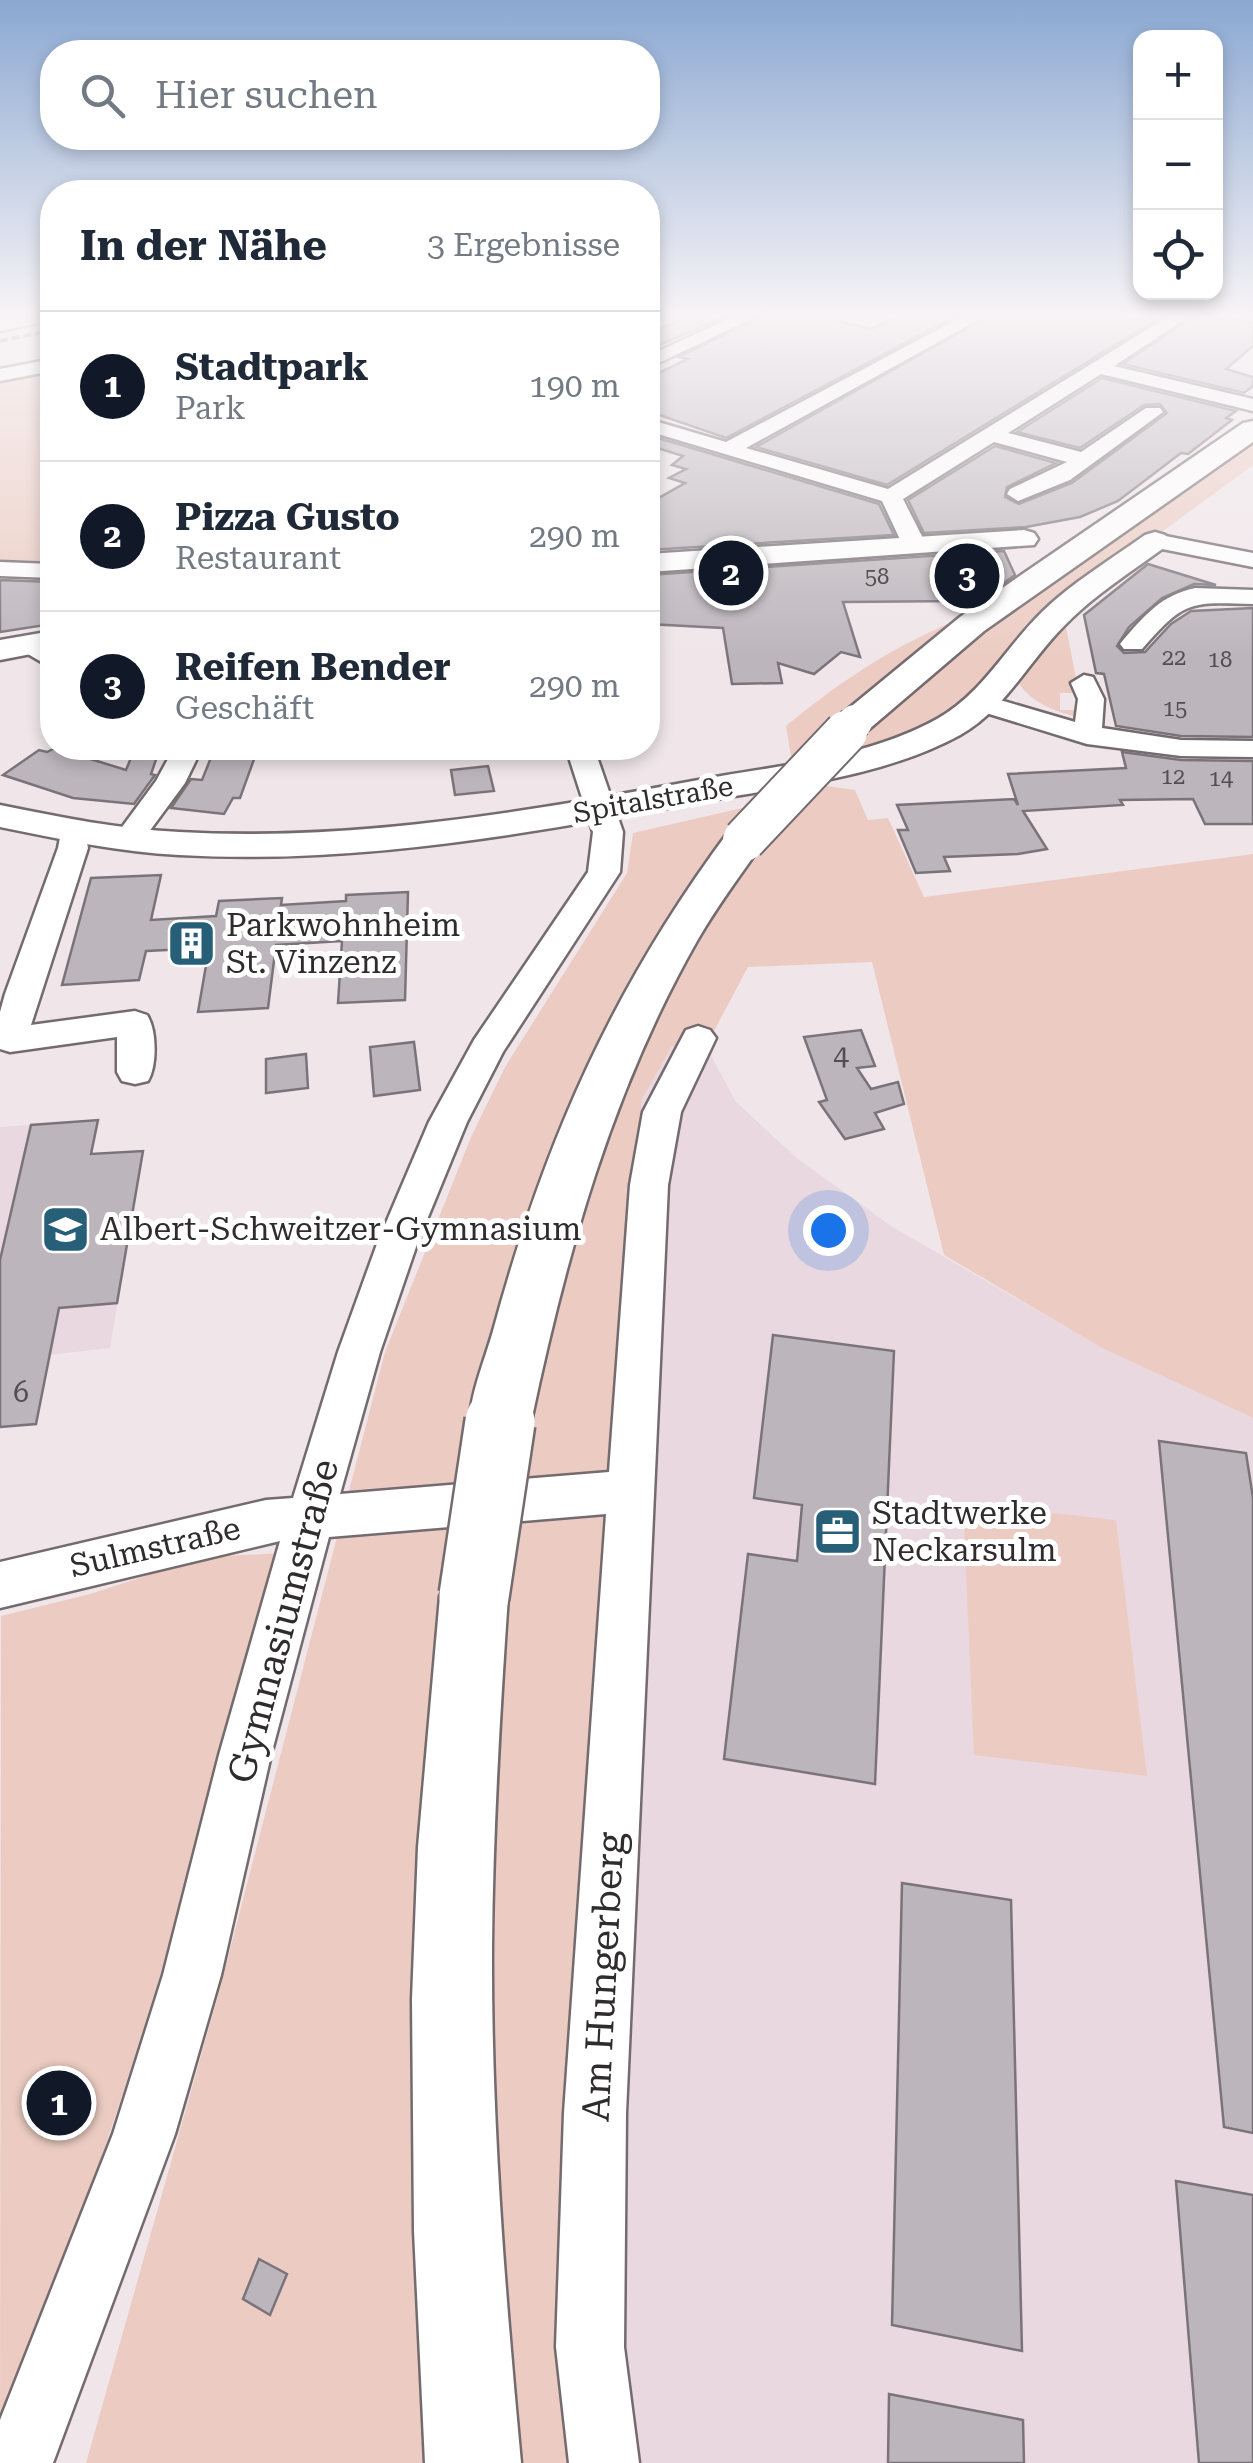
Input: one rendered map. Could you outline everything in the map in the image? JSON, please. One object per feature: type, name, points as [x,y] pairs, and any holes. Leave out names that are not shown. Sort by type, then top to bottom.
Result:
[{"type":"highway","points":[[473,2463],[461,2309],[452,1998],[459,1777],[474,1596],[500,1422],[550,1222],[582,1132],[618,1046],[676,937],[744,840],[855,722],[972,624],[1253,429]]},
{"type":"highway","points":[[916,673],[990,630],[1253,454]]},
{"type":"highway","points":[[1207,497],[1253,454]]},
{"type":"highway","points":[[1024,539],[1081,528],[1135,510]]},
{"type":"highway","points":[[1155,541],[1181,519]]},
{"type":"main road","points":[[660,562],[1024,539]]},
{"type":"main road","name":"Spitalstraße","points":[[0,816],[126,842],[245,848],[400,840],[602,810],[898,747],[948,728],[984,703],[1054,619],[1155,541]]},
{"type":"street","points":[[728,449],[767,428]]},
{"type":"street","points":[[660,429],[892,497],[1003,428]]},
{"type":"street","points":[[1018,494],[1062,475],[1130,428]]},
{"type":"street","points":[[992,435],[1085,460]]},
{"type":"street","points":[[892,497],[914,546]]},
{"type":"street","points":[[1155,541],[1253,560]]},
{"type":"street","points":[[0,569],[40,571]]},
{"type":"street","points":[[1132,644],[1163,609],[1181,596],[1253,597]]},
{"type":"street","points":[[1084,683],[1091,699],[1087,736]]},
{"type":"street","points":[[984,703],[1087,736],[1166,749],[1253,749]]},
{"type":"street","points":[[126,842],[182,760]]},
{"type":"street","name":"Gymnasiumstraße","points":[[18,2463],[149,2118],[192,1975],[245,1755],[311,1515],[359,1352],[397,1244],[448,1122],[487,1050],[604,872],[608,843],[602,810],[584,760]]},
{"type":"street","points":[[72,833],[73,848],[10,1040],[136,1023],[135,1072]]},
{"type":"street","name":"Am Hungerberg","points":[[604,2463],[590,2347],[595,2113],[649,1186],[662,1112],[698,1038]]},
{"type":"street","points":[[311,1515],[630,1492]]},
{"type":"street","name":"Sulmstraße","points":[[0,1585],[266,1521],[311,1515]]},
{"type":"shaded area","points":[[0,428],[40,428],[40,567],[0,564]]},
{"type":"shaded area","points":[[1247,428],[1253,428],[1253,465],[1151,540],[941,724],[805,783],[855,790],[868,820],[888,818],[924,897],[1253,854],[1253,1418],[1102,1348],[944,1255],[872,962],[748,967],[706,1046],[672,1046],[641,1101],[641,1189],[581,2463],[86,2463],[219,1992],[385,1352],[471,1137],[505,1067],[627,873],[633,833],[773,801],[815,759],[791,756],[786,726],[894,650],[967,616]]},
{"type":"shaded area","points":[[1065,622],[1079,693],[1060,693],[1060,710],[1076,710],[1080,718],[1039,702],[1019,684]]},
{"type":"shaded area","points":[[672,1046],[706,1046],[736,1102],[798,1159],[891,1226],[1102,1348],[1253,1418],[1253,2463],[581,2463],[641,1189],[641,1101]]},
{"type":"shaded area","name":"Albert-Schweitzer-Gymnasium","points":[[98,1120],[92,1154],[143,1151],[110,1348],[50,1355],[36,1424],[0,1427],[0,1127]]},
{"type":"shaded area","points":[[963,1503],[1116,1520],[1147,1776],[974,1755]]},
{"type":"shaded area","points":[[281,1553],[187,1885],[119,2105],[43,2321],[0,2428],[1,1616],[90,1594],[204,1557]]},
{"type":"building","points":[[697,428],[745,428],[726,438]]},
{"type":"building","points":[[790,428],[980,428],[887,485],[756,447]]},
{"type":"building","points":[[1023,428],[1110,428],[1080,448],[1017,432]]},
{"type":"building","points":[[1147,428],[1222,428],[1118,501],[1080,517],[1026,527],[924,533],[908,500],[995,446],[1056,463],[1007,487],[1005,497],[1019,504],[1072,483]]},
{"type":"building","points":[[660,439],[879,504],[894,535],[660,549],[660,497],[685,483],[669,478],[686,469],[672,465],[683,456],[660,449]]},
{"type":"building","points":[[1004,551],[1015,575],[1001,585],[954,585],[959,601],[843,602],[860,657],[841,652],[814,674],[778,663],[782,683],[732,684],[723,628],[660,625],[660,574]]},
{"type":"building","points":[[1148,564],[1216,585],[1194,584],[1162,598],[1129,627],[1117,646],[1124,653],[1145,652],[1171,624],[1191,611],[1253,608],[1253,737],[1181,736],[1116,726],[1104,674],[1096,673],[1084,615]]},
{"type":"building","points":[[0,580],[40,582],[40,626],[0,632]]},
{"type":"building","points":[[39,750],[40,760],[94,760],[126,770],[130,760],[156,760],[151,774],[155,775],[134,804],[73,798],[3,775]]},
{"type":"building","points":[[1122,752],[1181,760],[1253,761],[1253,824],[1205,824],[1193,799],[1120,800],[1123,805],[1023,811],[1047,849],[944,857],[950,871],[916,873],[898,830],[908,830],[897,805],[1014,799],[1018,805],[1008,774],[1126,768]]},
{"type":"building","points":[[210,760],[254,760],[240,798],[233,798],[224,814],[171,808],[191,779],[202,780]]},
{"type":"building","points":[[488,766],[494,791],[455,795],[451,770]]},
{"type":"building","name":"Parkwohnheim St. Vinzenz","points":[[161,875],[151,920],[216,916],[219,901],[282,898],[281,905],[346,901],[346,895],[408,892],[405,1000],[338,1003],[342,941],[276,945],[268,1008],[198,1012],[209,948],[146,951],[139,980],[62,985],[91,878]]},
{"type":"building","points":[[861,1030],[875,1066],[857,1068],[871,1089],[898,1082],[904,1104],[875,1113],[884,1129],[845,1139],[819,1102],[827,1100],[804,1037]]},
{"type":"building","points":[[414,1042],[420,1090],[374,1096],[370,1047]]},
{"type":"building","points":[[306,1054],[308,1088],[266,1093],[266,1059]]},
{"type":"building","name":"Albert-Schweitzer-Gymnasium","points":[[98,1120],[91,1154],[143,1151],[117,1303],[59,1308],[36,1424],[0,1427],[0,1260],[31,1125]]},
{"type":"building","points":[[773,1335],[894,1351],[875,1784],[724,1759],[748,1554],[797,1561],[802,1505],[754,1498]]},
{"type":"building","points":[[1159,1441],[1246,1453],[1253,1498],[1253,2133],[1224,2127]]},
{"type":"building","points":[[902,1883],[1011,1900],[1022,2351],[892,2325]]},
{"type":"building","points":[[1176,2181],[1253,2195],[1253,2463],[1199,2463]]},
{"type":"building","points":[[259,2259],[287,2274],[270,2315],[243,2299]]},
{"type":"building","points":[[889,2394],[1023,2420],[1024,2463],[888,2463]]},
{"type":"place","name":"Pizza Gusto","points":[[731,573]]},
{"type":"place","name":"Reifen Bender","points":[[967,576]]},
{"type":"place","name":"Parkwohnheim St. Vinzenz","points":[[191,943]]},
{"type":"place","name":"Albert-Schweitzer-Gymnasium","points":[[65,1229]]},
{"type":"place","name":"Stadtwerke Neckarsulm","points":[[837,1531]]},
{"type":"place","name":"Stadtpark","points":[[59,2103]]}]
